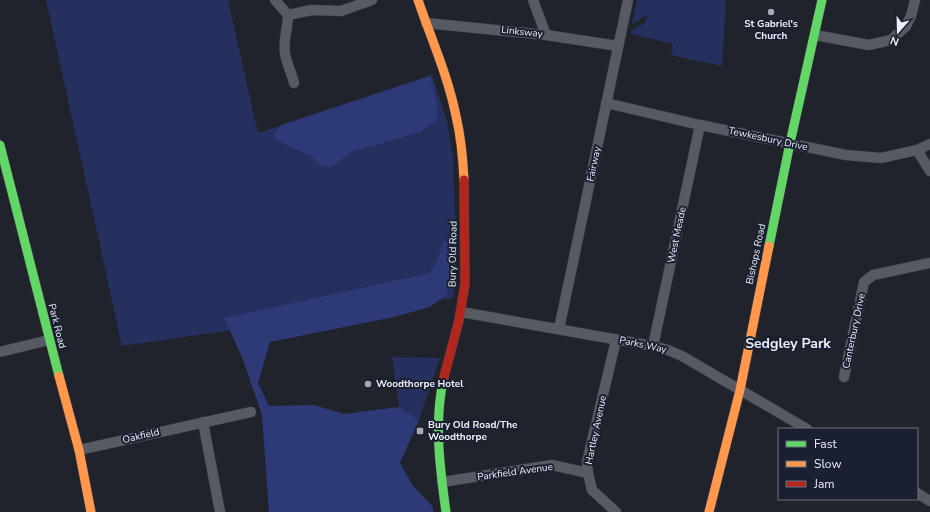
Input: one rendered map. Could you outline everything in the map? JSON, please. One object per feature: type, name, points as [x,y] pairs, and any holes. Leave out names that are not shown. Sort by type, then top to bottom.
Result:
[{"type":"street","points":[[275,0],[288,15],[288,28],[284,42],[285,54],[294,83]]},
{"type":"street","points":[[288,15],[312,10],[341,11],[372,0]]},
{"type":"street","name":"Bury Old Road","points":[[418,0],[448,85],[460,136],[464,183],[466,265],[464,291],[461,312],[444,378],[437,423],[446,512]]},
{"type":"street","points":[[533,0],[546,34]]},
{"type":"street","name":"Fairway","points":[[559,329],[628,0]]},
{"type":"street","name":"Bishops Road","points":[[709,512],[740,390],[790,143],[822,0]]},
{"type":"street","points":[[814,35],[869,45],[891,40],[906,26],[911,16],[915,0]]},
{"type":"street","name":"Linksway","points":[[426,23],[546,34],[618,46]]},
{"type":"street","name":"Tewkesbury Drive","points":[[606,103],[700,125],[846,155],[881,158],[917,150],[930,144]]},
{"type":"street","name":"West Meade","points":[[654,346],[700,125]]},
{"type":"street","name":"Park Road","points":[[0,145],[49,340],[79,450],[91,512]]},
{"type":"street","points":[[917,150],[930,171]]},
{"type":"street","name":"Canterbury Drive","points":[[844,376],[864,282],[873,276],[930,263]]},
{"type":"street","name":"Parks Way","points":[[461,312],[654,346],[668,350],[682,356],[805,428]]},
{"type":"street","points":[[0,352],[49,340]]},
{"type":"street","name":"Hartley Avenue","points":[[616,340],[587,462],[592,490],[616,512]]},
{"type":"street","name":"Oakfield","points":[[79,450],[251,412]]},
{"type":"street","points":[[204,422],[220,512]]},
{"type":"street","name":"Parkfield Avenue","points":[[442,482],[552,465],[588,473]]},
{"type":"street","points":[[918,494],[930,501]]},
{"type":"shaded area","points":[[46,0],[228,0],[258,133],[429,76],[429,74],[432,75],[447,121],[453,158],[456,268],[453,298],[122,346]]},
{"type":"shaded area","points":[[637,0],[726,0],[722,66],[671,55],[673,44],[631,34],[631,31],[645,23],[647,15],[632,24]]},
{"type":"shaded area","points":[[430,76],[437,103],[437,120],[420,132],[351,152],[332,167],[319,165],[311,156],[277,140],[274,136],[276,131],[282,125]]},
{"type":"shaded area","points":[[447,241],[451,243],[452,269],[446,295],[430,307],[394,317],[270,342],[258,383],[269,406],[314,405],[344,414],[399,407],[419,420],[400,463],[413,486],[433,507],[433,512],[269,512],[262,415],[242,357],[224,318],[430,273],[437,261],[443,242]]},
{"type":"shaded area","points":[[392,357],[440,358],[419,420],[399,407]]},
{"type":"traffic: fast","points":[[769,246],[822,0]]},
{"type":"traffic: fast","points":[[0,145],[59,376]]},
{"type":"traffic: fast","points":[[443,381],[440,397],[438,430],[440,463],[446,512]]},
{"type":"traffic: slow","points":[[418,0],[453,101],[458,124],[464,180]]},
{"type":"traffic: slow","points":[[709,512],[740,390],[769,246]]},
{"type":"traffic: slow","points":[[59,376],[79,450],[91,512]]},
{"type":"traffic: jam","points":[[443,381],[459,320],[465,284],[464,180]]},
{"type":"place","name":"St Gabriel's Church","points":[[771,12]]},
{"type":"place","name":"Woodthorpe Hotel","points":[[368,384]]},
{"type":"place","name":"Bury Old Road/The Woodthorpe","points":[[420,431]]},
{"type":"district","name":"Sedgley Park","points":[[788,343]]}]
